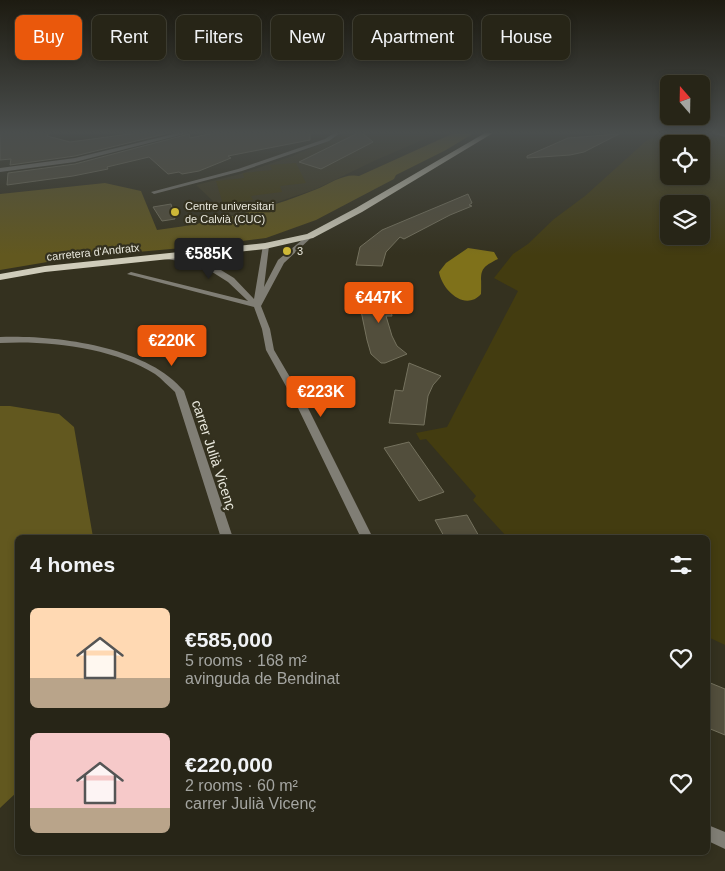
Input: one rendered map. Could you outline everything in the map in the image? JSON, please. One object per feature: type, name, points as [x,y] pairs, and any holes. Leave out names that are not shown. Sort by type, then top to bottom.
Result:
[{"type":"main road","name":"carretera d'Andratx","points":[[0,277],[46,269],[265,246],[310,236],[421,174]]},
{"type":"street","points":[[154,192],[226,174]]},
{"type":"street","points":[[257,306],[282,262],[310,236]]},
{"type":"street","points":[[257,306],[265,246]]},
{"type":"street","points":[[160,257],[200,261],[231,280],[257,306],[266,329],[270,350],[303,408],[366,535]]},
{"type":"street","points":[[132,274],[257,306]]},
{"type":"street","name":"carrer Julià Vicenç","points":[[0,340],[31,338],[92,347],[140,363],[163,376],[179,391],[226,535]]},
{"type":"street","points":[[710,834],[725,841]]},
{"type":"shaded area","points":[[240,174],[348,174],[316,189],[260,208],[229,216],[196,185]]},
{"type":"shaded area","points":[[243,174],[301,174],[306,183],[280,186],[282,192],[251,196],[253,200],[223,204],[216,181],[244,178]]},
{"type":"shaded area","points":[[364,174],[399,174],[394,179],[316,220],[266,238],[193,247],[71,258],[0,270],[0,194],[105,183],[141,191],[157,230],[198,224],[258,209],[298,197],[343,177],[359,176]]},
{"type":"shaded area","points":[[610,174],[660,174],[660,185],[710,185],[710,174],[725,174],[725,645],[710,638],[710,535],[505,535],[473,500],[476,496],[426,439],[420,440],[416,433],[447,427],[518,291],[494,278],[513,254],[528,244],[554,219],[585,196]]},
{"type":"shaded area","points":[[468,248],[494,252],[498,259],[487,266],[482,272],[481,294],[475,299],[468,301],[461,300],[449,292],[439,272],[446,263]]},
{"type":"shaded area","points":[[0,406],[10,406],[59,414],[74,427],[93,535],[15,535],[15,794],[0,808]]},
{"type":"building","points":[[8,174],[85,174],[73,176],[7,185]]},
{"type":"building","points":[[468,194],[472,203],[469,205],[472,206],[450,215],[404,239],[400,237],[386,252],[382,266],[356,265],[360,247],[382,230]]},
{"type":"building","points":[[171,204],[175,219],[162,221],[153,207]]},
{"type":"building","points":[[366,286],[393,290],[389,300],[392,316],[386,316],[397,346],[407,354],[381,363],[371,354],[360,306],[361,294]]},
{"type":"building","points":[[409,363],[441,376],[433,385],[428,396],[424,425],[389,423],[395,390],[403,391]]},
{"type":"building","points":[[409,442],[444,492],[419,501],[384,448]]},
{"type":"building","points":[[467,515],[478,535],[443,535],[435,520]]},
{"type":"building","points":[[710,683],[725,689],[725,735],[710,729]]},
{"type":"place","name":"Centre universitari de Calvià (CUC)","points":[[175,212]]},
{"type":"place","name":"3","points":[[287,251]]}]
